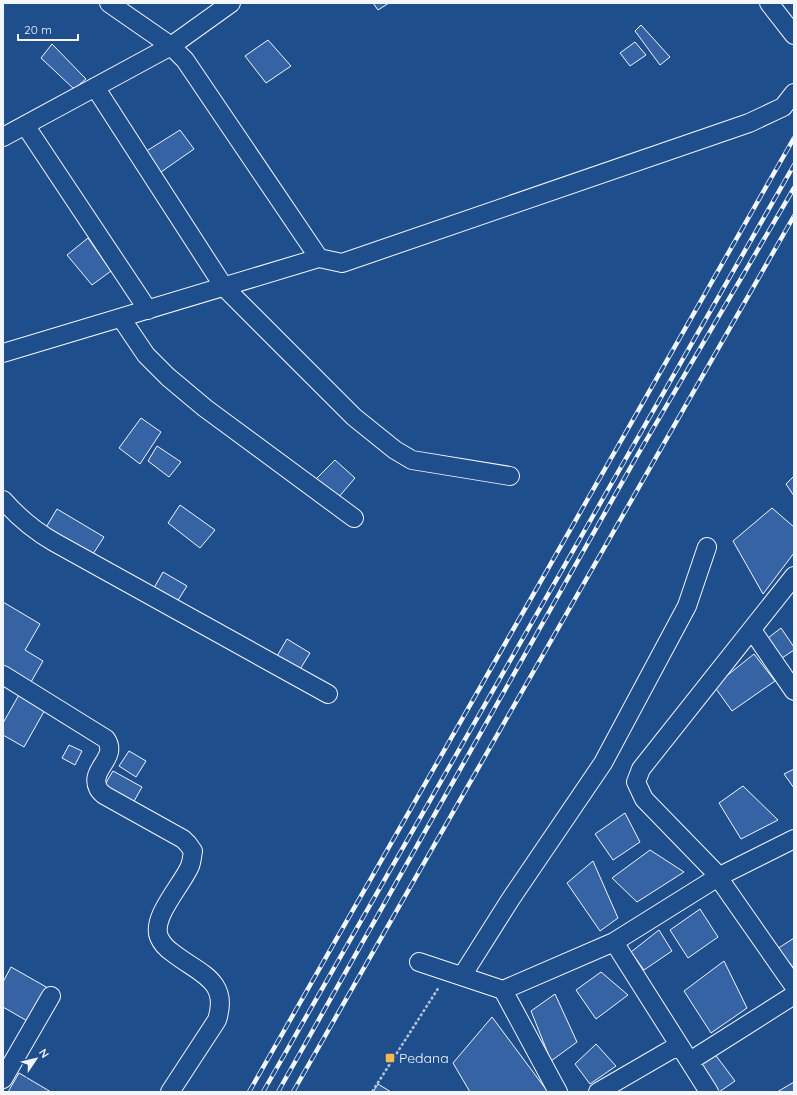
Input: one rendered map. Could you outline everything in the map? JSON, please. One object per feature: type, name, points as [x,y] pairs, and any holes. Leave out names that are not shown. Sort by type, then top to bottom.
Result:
[{"type":"street","points":[[109,3],[170,46],[185,60],[319,258]]},
{"type":"street","points":[[3,137],[170,46],[231,3]]},
{"type":"street","points":[[769,3],[794,35]]},
{"type":"street","points":[[95,87],[224,287],[354,417],[395,450],[412,460],[510,476]]},
{"type":"street","points":[[6,347],[120,318],[319,258],[342,263],[741,125],[783,107],[794,93]]},
{"type":"street","points":[[25,125],[148,310]]},
{"type":"street","points":[[120,318],[146,355],[168,378],[205,408],[354,518]]},
{"type":"street","points":[[3,500],[16,515],[33,529],[54,542],[328,694]]},
{"type":"street","points":[[455,974],[510,900],[603,763],[687,606],[707,547]]},
{"type":"street","points":[[794,576],[641,769],[636,782],[644,799],[713,870],[794,986]]},
{"type":"street","points":[[752,630],[794,691]]},
{"type":"street","points":[[3,675],[106,739],[110,748],[109,755],[98,772],[98,788],[104,795],[183,839],[193,851],[190,867],[159,919],[157,931],[165,947],[208,978],[216,986],[220,996],[220,1010],[217,1020],[170,1092]]},
{"type":"street","points":[[419,962],[504,990],[614,942],[718,877],[794,839]]},
{"type":"street","points":[[614,942],[709,1092]]},
{"type":"street","points":[[504,990],[558,1092]]},
{"type":"street","points":[[690,1061],[794,995]]},
{"type":"street","points":[[3,1079],[51,996]]},
{"type":"street","points":[[598,1092],[679,1045]]},
{"type":"path","points":[[372,1092],[455,974]]},
{"type":"building","points":[[373,3],[389,3],[378,10]]},
{"type":"building","points":[[641,25],[670,57],[660,65],[635,31]]},
{"type":"building","points":[[268,40],[291,66],[266,83],[245,56]]},
{"type":"building","points":[[635,42],[646,55],[630,66],[620,53]]},
{"type":"building","points":[[52,44],[86,79],[74,89],[41,58]]},
{"type":"building","points":[[180,130],[194,149],[161,172],[145,152]]},
{"type":"building","points":[[88,238],[111,271],[92,285],[67,255]]},
{"type":"building","points":[[141,418],[161,432],[140,464],[119,448]]},
{"type":"building","points":[[157,446],[181,462],[169,477],[148,461]]},
{"type":"building","points":[[335,460],[355,478],[338,498],[316,479]]},
{"type":"building","points":[[794,476],[794,496],[786,484]]},
{"type":"building","points":[[180,505],[215,530],[200,548],[168,523]]},
{"type":"building","points":[[772,508],[794,527],[794,553],[763,594],[733,541]]},
{"type":"building","points":[[57,509],[104,537],[91,557],[45,529]]},
{"type":"building","points":[[163,572],[187,586],[177,602],[154,588]]},
{"type":"building","points":[[3,602],[40,624],[25,650],[43,661],[31,682],[3,665]]},
{"type":"building","points":[[781,628],[794,647],[794,650],[782,658],[768,638]]},
{"type":"building","points":[[287,639],[310,653],[299,671],[277,656]]},
{"type":"building","points":[[754,654],[775,681],[732,711],[714,686]]},
{"type":"building","points":[[20,693],[46,708],[24,747],[3,735],[3,723]]},
{"type":"building","points":[[69,745],[82,751],[75,765],[62,758]]},
{"type":"building","points":[[129,751],[146,761],[136,777],[119,766]]},
{"type":"building","points":[[794,769],[794,788],[784,774]]},
{"type":"building","points":[[113,771],[142,787],[133,803],[104,786]]},
{"type":"building","points":[[743,786],[778,820],[741,839],[719,803]]},
{"type":"building","points":[[625,813],[640,842],[613,860],[595,834]]},
{"type":"building","points":[[650,850],[684,872],[637,902],[612,878]]},
{"type":"building","points":[[593,861],[618,918],[600,931],[567,883]]},
{"type":"building","points":[[700,909],[718,937],[688,958],[670,930]]},
{"type":"building","points":[[659,930],[672,951],[644,970],[631,952]]},
{"type":"building","points":[[794,938],[794,968],[777,949]]},
{"type":"building","points":[[724,961],[747,1008],[711,1033],[684,991]]},
{"type":"building","points":[[11,967],[48,988],[29,1022],[3,1007],[3,982]]},
{"type":"building","points":[[601,972],[628,995],[596,1019],[576,990]]},
{"type":"building","points":[[555,994],[577,1042],[551,1061],[531,1011]]},
{"type":"building","points":[[492,1017],[548,1092],[470,1092],[453,1063]]},
{"type":"building","points":[[596,1044],[616,1066],[590,1084],[575,1064]]},
{"type":"building","points":[[714,1053],[735,1081],[719,1092],[715,1092],[699,1065]]},
{"type":"building","points":[[19,1073],[51,1092],[8,1092]]},
{"type":"building","points":[[794,1082],[794,1092],[777,1092]]},
{"type":"building","points":[[378,1084],[391,1092],[373,1092]]},
{"type":"railway","points":[[249,1092],[794,138]]},
{"type":"railway","points":[[263,1092],[794,165]]},
{"type":"railway","points":[[278,1092],[637,456],[794,188]]},
{"type":"railway","points":[[293,1092],[794,216]]},
{"type":"place","name":"Pedana","points":[[390,1058]]}]
